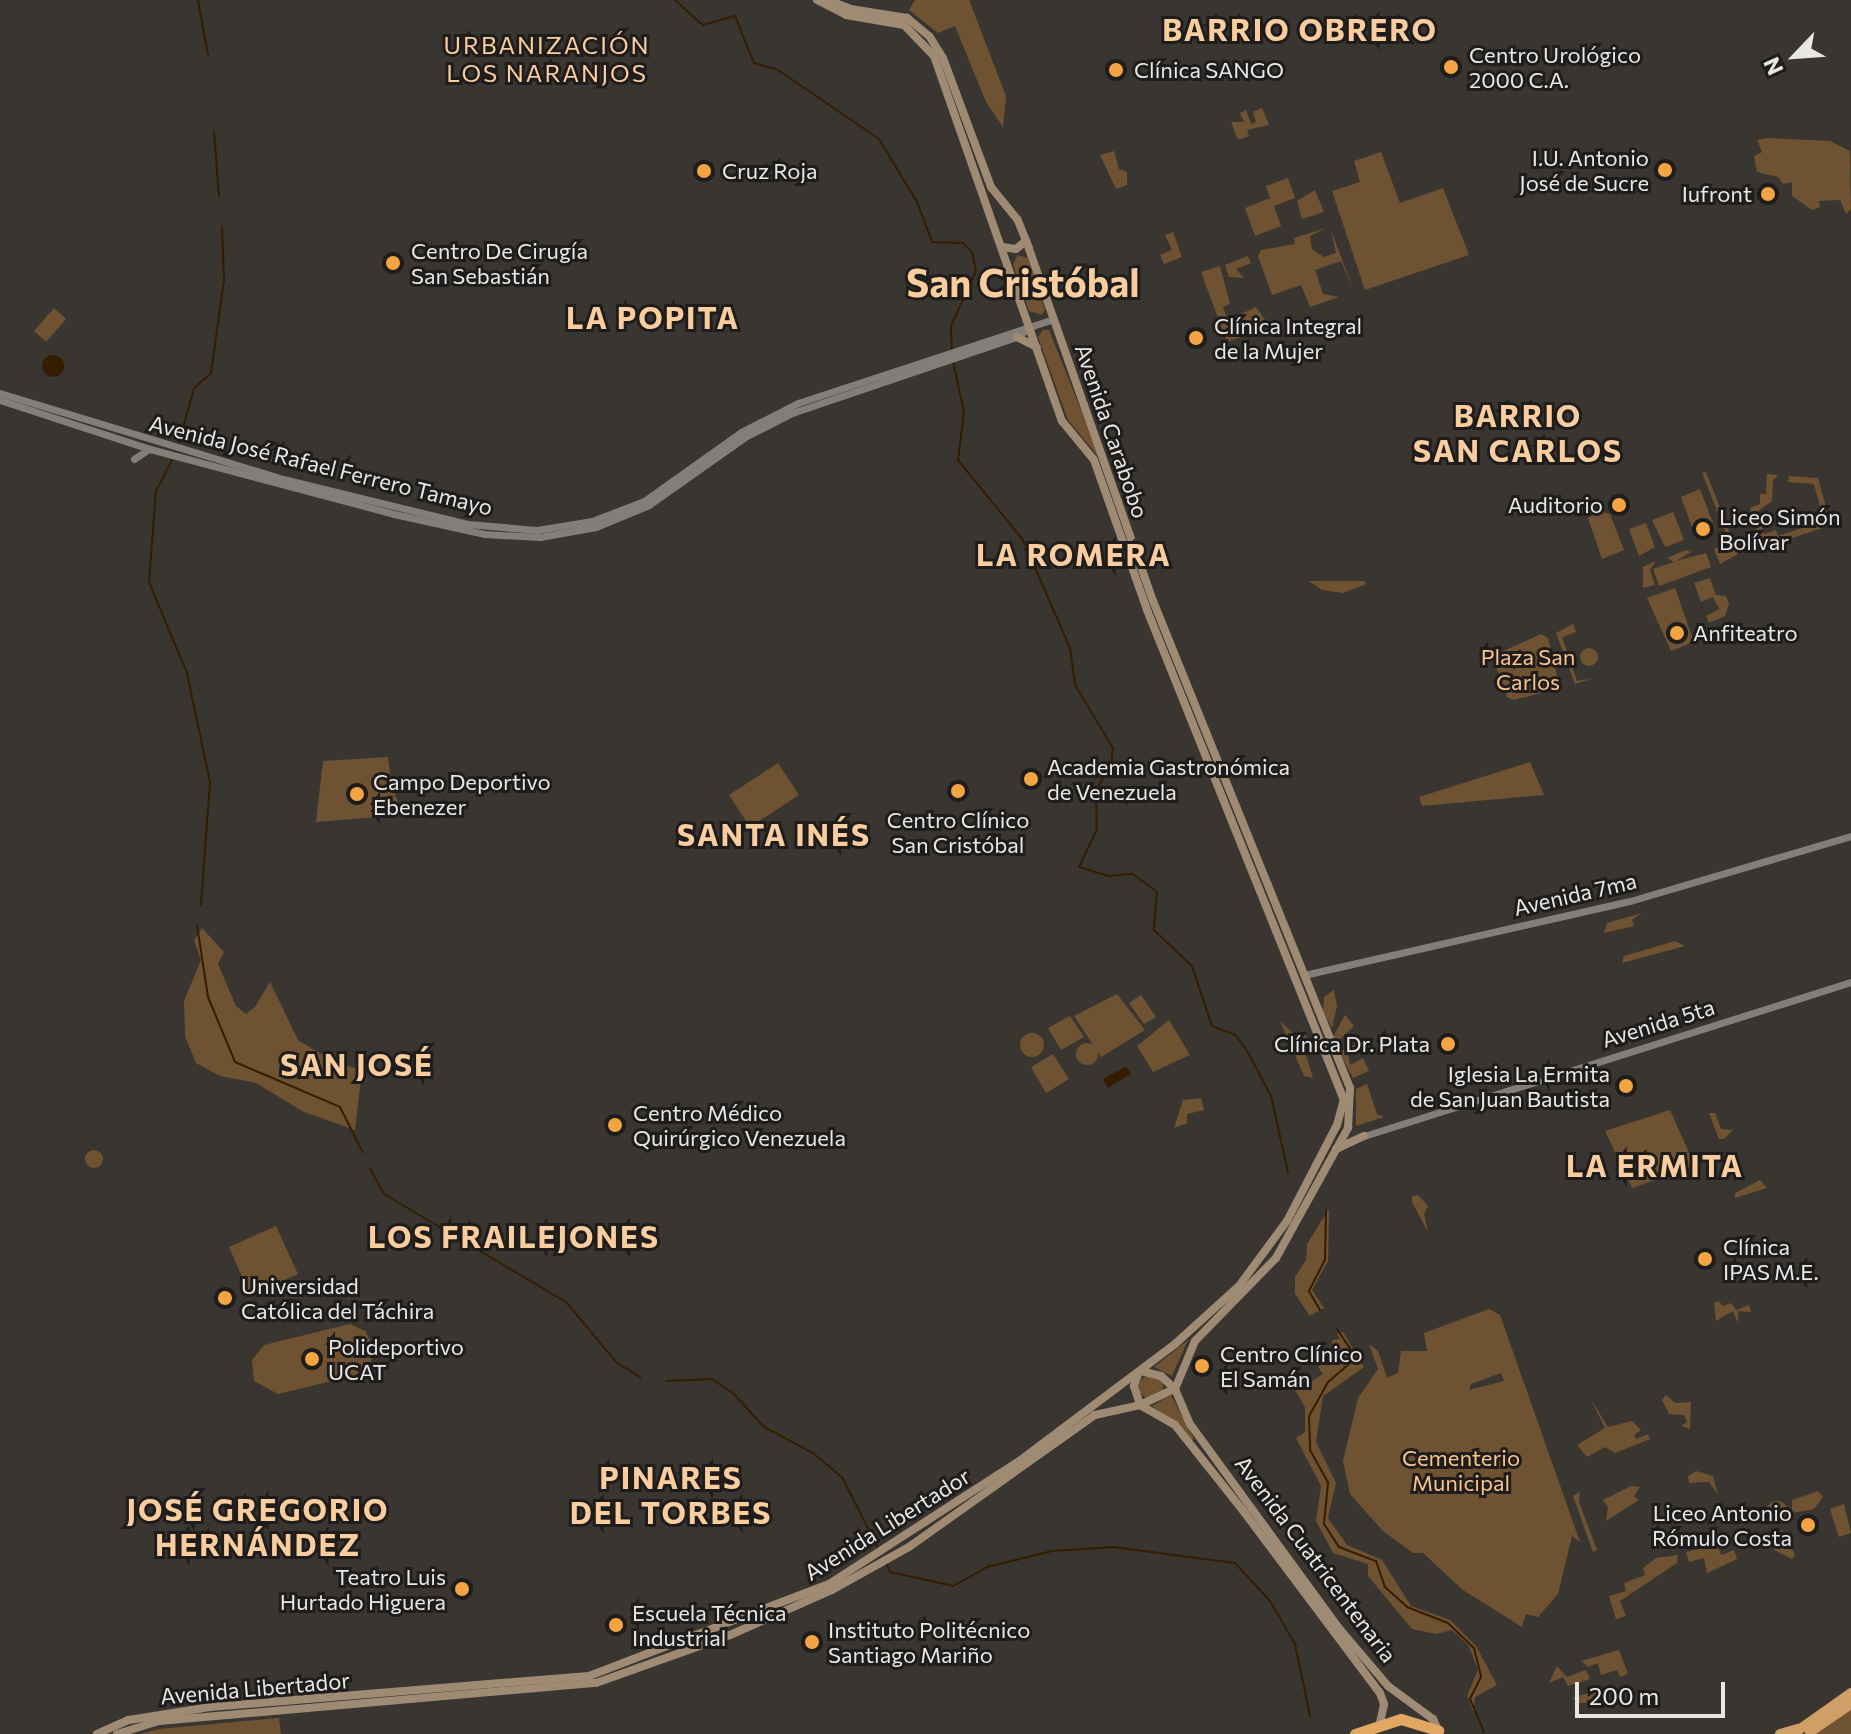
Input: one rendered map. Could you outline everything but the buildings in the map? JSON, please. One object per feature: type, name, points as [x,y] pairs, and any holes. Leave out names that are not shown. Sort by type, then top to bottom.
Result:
[{"type":"highway","points":[[1780,1734],[1808,1732],[1851,1693]]},
{"type":"highway","points":[[1793,1734],[1808,1732],[1831,1721],[1851,1704]]},
{"type":"highway","points":[[1355,1734],[1380,1723],[1401,1719],[1443,1732]]},
{"type":"main road","name":"Avenida Carabobo","points":[[817,0],[846,15],[904,25],[928,45],[1007,259],[1062,421],[1094,460],[1147,610],[1344,1098],[1348,1128]]},
{"type":"main road","name":"Avenida Carabobo","points":[[828,0],[851,9],[896,14],[930,37],[943,58],[991,187],[1015,216],[1027,244],[1153,601],[1350,1088],[1348,1128]]},
{"type":"main road","points":[[1002,247],[1016,249],[1027,244]]},
{"type":"main road","points":[[1007,259],[1027,244]]},
{"type":"main road","points":[[1017,337],[1037,347]]},
{"type":"main road","points":[[1298,984],[1304,975]]},
{"type":"main road","name":"Avenida Libertador","points":[[97,1734],[129,1720],[197,1709],[492,1687],[619,1667],[829,1584],[929,1523],[1140,1371],[1263,1259],[1330,1140],[1344,1098]]},
{"type":"main road","points":[[1140,1405],[1134,1386],[1140,1371],[1161,1376],[1175,1389],[1195,1341],[1276,1258],[1348,1128],[1364,1136]]},
{"type":"main road","points":[[1336,1149],[1364,1136]]},
{"type":"main road","name":"Avenida Libertador","points":[[117,1734],[159,1721],[538,1690],[620,1675],[832,1590],[933,1530],[1095,1415],[1140,1405],[1175,1389]]},
{"type":"main road","name":"Avenida Cuatricentenaria","points":[[1175,1389],[1190,1424],[1348,1639],[1388,1686],[1433,1719],[1443,1732]]},
{"type":"main road","name":"Avenida Cuatricentenaria","points":[[1140,1405],[1175,1425],[1241,1508],[1380,1693],[1384,1704],[1380,1723]]},
{"type":"street","points":[[1030,327],[1054,319]]},
{"type":"street","name":"Avenida José Rafael Ferrero Tamayo","points":[[0,400],[150,449],[430,523],[540,537],[596,527],[649,505],[745,437],[800,409],[1017,337],[1030,327]]},
{"type":"street","name":"Avenida José Rafael Ferrero Tamayo","points":[[0,393],[283,479],[468,524],[537,530],[592,521],[644,501],[741,432],[798,403],[1030,327]]},
{"type":"street","points":[[134,459],[150,449]]},
{"type":"street","name":"Avenida 7ma","points":[[1304,975],[1630,901],[1851,836]]},
{"type":"street","name":"Avenida 5ta","points":[[1364,1136],[1851,982]]},
{"type":"green space","points":[[915,0],[969,0],[1006,96],[1003,127],[986,102],[955,26],[938,33],[909,10]]},
{"type":"green space","points":[[1262,108],[1269,125],[1247,130],[1249,136],[1238,140],[1231,122],[1244,122],[1240,113],[1246,110],[1251,124],[1256,122],[1253,112]]},
{"type":"green space","points":[[1757,140],[1830,141],[1850,151],[1851,209],[1846,214],[1840,200],[1819,201],[1820,207],[1812,210],[1792,196],[1792,182],[1783,184],[1778,177],[1757,172],[1754,156],[1762,152]]},
{"type":"green space","points":[[1114,151],[1119,169],[1127,172],[1127,185],[1116,189],[1100,155]]},
{"type":"green space","points":[[1381,152],[1400,203],[1443,188],[1469,255],[1365,290],[1332,191],[1360,182],[1354,161]]},
{"type":"green space","points":[[1288,178],[1295,198],[1274,206],[1281,226],[1255,236],[1245,208],[1270,198],[1266,186]]},
{"type":"green space","points":[[1315,190],[1324,212],[1302,219],[1297,201]]},
{"type":"green space","points":[[1326,228],[1310,236],[1312,249],[1324,257],[1336,253],[1331,230],[1354,292],[1341,261],[1315,270],[1323,294],[1339,297],[1310,307],[1301,285],[1272,295],[1258,256],[1261,250],[1295,244],[1294,238]]},
{"type":"green space","points":[[1173,232],[1182,257],[1164,264],[1160,255],[1172,250],[1165,235]]},
{"type":"green space","points":[[1017,255],[1028,258],[1045,310],[1042,315],[1029,311],[1013,265]]},
{"type":"green space","points":[[1248,256],[1251,263],[1236,269],[1244,278],[1229,277],[1225,265]]},
{"type":"green space","points":[[1220,266],[1230,304],[1223,307],[1233,335],[1246,335],[1227,342],[1201,272]]},
{"type":"green space","points":[[1256,307],[1268,324],[1243,329],[1239,315]]},
{"type":"green space","points":[[54,308],[66,319],[46,342],[34,331]]},
{"type":"green space","points":[[1043,330],[1049,330],[1101,460],[1068,420],[1038,337]]},
{"type":"green space","points":[[1706,472],[1738,554],[1720,564],[1714,549],[1730,543],[1702,473]]},
{"type":"green space","points":[[1767,474],[1778,475],[1773,481],[1772,501],[1757,512],[1764,534],[1776,530],[1778,536],[1824,521],[1814,484],[1788,482],[1789,476],[1818,478],[1831,525],[1774,544],[1772,538],[1760,542],[1750,508],[1760,504],[1760,494],[1766,494]]},
{"type":"green space","points":[[1700,489],[1715,528],[1695,536],[1681,497]]},
{"type":"green space","points":[[1598,511],[1610,514],[1624,550],[1602,559],[1588,518]]},
{"type":"green space","points":[[1673,512],[1684,540],[1665,547],[1652,520]]},
{"type":"green space","points":[[1646,523],[1655,547],[1639,556],[1629,529]]},
{"type":"green space","points":[[1686,550],[1691,552],[1676,561],[1706,553],[1711,567],[1659,586],[1653,569],[1674,562],[1667,558]]},
{"type":"green space","points":[[1656,561],[1650,570],[1655,585],[1643,588],[1643,567]]},
{"type":"green space","points":[[1710,578],[1716,595],[1726,596],[1729,604],[1725,616],[1709,623],[1706,616],[1719,609],[1713,597],[1701,602],[1694,583]]},
{"type":"green space","points":[[1309,581],[1365,581],[1366,584],[1343,593],[1322,590]]},
{"type":"green space","points":[[1675,588],[1694,642],[1671,651],[1647,598]]},
{"type":"green space","points":[[1573,624],[1576,632],[1562,637],[1577,681],[1594,678],[1575,684],[1556,633]]},
{"type":"green space","name":"Plaza San Carlos","points":[[1541,634],[1548,638],[1560,688],[1514,700],[1507,697],[1492,656]]},
{"type":"green space","points":[[1585,648],[1593,648],[1598,657],[1596,664],[1585,666],[1580,661],[1580,653]]},
{"type":"green space","name":"Campo Deportivo Ebenezer","points":[[388,757],[392,788],[404,815],[316,822],[323,761]]},
{"type":"green space","points":[[1530,762],[1544,795],[1422,806],[1419,797]]},
{"type":"green space","points":[[778,763],[799,795],[750,827],[729,795]]},
{"type":"green space","points":[[1642,913],[1632,920],[1634,926],[1604,933],[1607,923]]},
{"type":"green space","points":[[202,928],[224,952],[218,964],[236,1006],[246,1014],[255,1007],[270,982],[298,1040],[334,1062],[362,1070],[355,1130],[304,1112],[256,1083],[220,1076],[196,1063],[185,1036],[184,1001],[201,960],[194,940]]},
{"type":"green space","points":[[1675,941],[1685,946],[1622,963],[1624,956]]},
{"type":"green space","points":[[1334,990],[1337,1006],[1332,1028],[1323,1012],[1324,997]]},
{"type":"green space","points":[[1117,994],[1145,1030],[1101,1057],[1074,1016]]},
{"type":"green space","points":[[1141,995],[1156,1017],[1144,1024],[1129,1003]]},
{"type":"green space","points":[[1345,1015],[1354,1026],[1336,1043],[1333,1037]]},
{"type":"green space","points":[[1070,1016],[1084,1037],[1061,1050],[1048,1028]]},
{"type":"green space","points":[[1169,1020],[1190,1055],[1153,1072],[1137,1046]]},
{"type":"green space","points":[[1280,1021],[1295,1035],[1304,1031],[1307,1039],[1300,1042],[1311,1052],[1306,1055],[1313,1078],[1304,1076]]},
{"type":"green space","points":[[1032,1033],[1040,1037],[1044,1045],[1040,1053],[1032,1057],[1024,1053],[1020,1045],[1024,1037]]},
{"type":"green space","points":[[1083,1043],[1091,1043],[1098,1054],[1091,1065],[1083,1065],[1076,1058],[1076,1050]]},
{"type":"green space","points":[[1357,1044],[1359,1049],[1348,1053],[1350,1065],[1363,1058],[1369,1071],[1353,1078],[1339,1052]]},
{"type":"green space","points":[[1053,1054],[1069,1079],[1046,1093],[1031,1067]]},
{"type":"green space","points":[[1367,1084],[1377,1114],[1384,1117],[1356,1126],[1356,1089]]},
{"type":"green space","points":[[1201,1098],[1204,1110],[1187,1114],[1187,1123],[1174,1128],[1183,1100]]},
{"type":"green space","points":[[1670,1110],[1691,1157],[1690,1168],[1632,1188],[1605,1131]]},
{"type":"green space","points":[[1709,1113],[1715,1113],[1721,1129],[1733,1130],[1724,1139],[1719,1139]]},
{"type":"green space","points":[[94,1150],[103,1159],[94,1168],[85,1159]]},
{"type":"green space","points":[[1760,1180],[1767,1188],[1735,1198],[1735,1193]]},
{"type":"green space","points":[[1418,1195],[1428,1206],[1424,1214],[1428,1232],[1412,1202],[1412,1196]]},
{"type":"green space","points":[[1329,1209],[1328,1261],[1312,1290],[1324,1308],[1310,1316],[1295,1294],[1295,1277],[1306,1260],[1307,1244]]},
{"type":"green space","points":[[276,1226],[298,1274],[250,1295],[229,1247]]},
{"type":"green space","points":[[1719,1301],[1723,1306],[1731,1303],[1736,1310],[1749,1305],[1751,1312],[1738,1311],[1738,1323],[1733,1311],[1716,1321],[1714,1303]]},
{"type":"green space","name":"Cementerio Municipal","points":[[1489,1309],[1500,1315],[1580,1542],[1572,1536],[1558,1594],[1538,1617],[1526,1614],[1522,1627],[1463,1590],[1423,1553],[1413,1553],[1383,1531],[1350,1494],[1343,1461],[1358,1398],[1378,1369],[1369,1344],[1378,1351],[1387,1378],[1398,1373],[1401,1351],[1427,1351],[1424,1333]],"holes":[[[1501,1373],[1504,1381],[1469,1390],[1471,1384]]]},
{"type":"green space","name":"Polideportivo UCAT","points":[[350,1324],[365,1331],[373,1346],[371,1363],[361,1374],[278,1394],[254,1381],[252,1360],[264,1345]]},
{"type":"green space","points":[[1343,1332],[1364,1367],[1323,1396],[1316,1442],[1336,1483],[1328,1518],[1347,1545],[1382,1560],[1411,1606],[1450,1620],[1476,1646],[1497,1685],[1475,1697],[1473,1711],[1467,1696],[1478,1670],[1469,1646],[1452,1630],[1436,1634],[1412,1629],[1368,1576],[1368,1564],[1333,1553],[1316,1521],[1321,1486],[1296,1438],[1305,1432],[1305,1407],[1289,1380],[1296,1373],[1304,1386],[1323,1374],[1318,1367],[1333,1356],[1332,1340],[1340,1339],[1337,1334]]},
{"type":"green space","points":[[1188,1340],[1172,1376],[1154,1367]]},
{"type":"green space","points":[[1151,1375],[1159,1379],[1163,1387],[1159,1395],[1151,1399],[1143,1395],[1139,1387],[1143,1379]]},
{"type":"green space","points":[[1171,1395],[1194,1439],[1192,1440],[1152,1406]]},
{"type":"green space","points":[[1666,1395],[1675,1403],[1691,1402],[1690,1429],[1681,1426],[1687,1422],[1684,1415],[1669,1414],[1662,1400]]},
{"type":"green space","points":[[1590,1398],[1608,1427],[1632,1421],[1641,1430],[1634,1435],[1636,1439],[1648,1434],[1650,1439],[1615,1453],[1605,1447],[1587,1457],[1577,1445],[1605,1428]]},
{"type":"green space","points":[[1696,1471],[1713,1476],[1718,1495],[1709,1482],[1689,1483],[1688,1476]]},
{"type":"green space","points":[[1631,1486],[1640,1487],[1634,1496],[1639,1500],[1606,1521],[1608,1507],[1603,1500]]},
{"type":"green space","points":[[1818,1491],[1823,1497],[1814,1509],[1792,1513],[1792,1500]]},
{"type":"green space","points":[[1580,1492],[1579,1502],[1597,1550],[1593,1552],[1573,1496]]},
{"type":"green space","points":[[1777,1501],[1785,1504],[1788,1512],[1785,1520],[1777,1523],[1769,1520],[1766,1512],[1769,1504]]},
{"type":"green space","points":[[1844,1504],[1851,1533],[1839,1537],[1830,1509]]},
{"type":"green space","points":[[1782,1530],[1795,1555],[1792,1559],[1774,1550],[1773,1537]]},
{"type":"green space","points":[[1715,1538],[1721,1555],[1734,1550],[1737,1559],[1707,1573],[1704,1558],[1689,1562],[1686,1552],[1711,1546],[1709,1540]]},
{"type":"green space","points":[[1678,1555],[1677,1563],[1620,1601],[1626,1616],[1616,1619],[1609,1596],[1626,1591],[1624,1583],[1645,1575],[1643,1568],[1656,1558]]},
{"type":"green space","points":[[1619,1650],[1628,1674],[1620,1677],[1617,1670],[1601,1675],[1598,1663],[1588,1667],[1581,1661]]},
{"type":"green space","points":[[1557,1666],[1567,1677],[1586,1670],[1590,1679],[1568,1686],[1563,1677],[1549,1683]]},
{"type":"green space","points":[[1599,1689],[1605,1695],[1600,1703],[1577,1703],[1573,1698]]},
{"type":"green space","points":[[1851,1704],[1851,1734],[1815,1734]]},
{"type":"green space","points":[[279,1718],[281,1734],[140,1734],[159,1729]]},
{"type":"shaded area","points":[[53,355],[61,358],[64,366],[61,374],[53,377],[45,374],[42,366],[45,358]]},
{"type":"shaded area","points":[[1126,1066],[1131,1074],[1108,1088],[1103,1079]]},
{"type":"waterway","points":[[198,0],[208,55]]},
{"type":"waterway","points":[[675,0],[703,25],[735,16],[754,63],[778,70],[879,139],[917,202],[932,242],[963,243],[972,252],[976,271],[951,326],[952,351]]},
{"type":"waterway","points":[[214,132],[219,197]]},
{"type":"waterway","points":[[179,443],[194,388],[211,373],[224,281],[222,226]]},
{"type":"waterway","points":[[953,361],[964,412],[958,460],[1023,540],[1070,648],[1075,685],[1113,748],[1111,765],[1096,790],[1097,829],[1079,867],[1108,876],[1133,874],[1157,892],[1154,930],[1192,966],[1212,1026],[1235,1035],[1246,1049],[1271,1096],[1288,1172]]},
{"type":"waterway","points":[[172,460],[156,491],[149,582],[187,673],[210,782],[201,906]]},
{"type":"waterway","points":[[197,925],[208,997],[235,1062],[340,1107],[363,1153]]},
{"type":"waterway","points":[[370,1168],[384,1194],[566,1302],[617,1363],[640,1377]]},
{"type":"waterway","points":[[1320,1310],[1309,1291],[1325,1260],[1326,1210]]},
{"type":"waterway","points":[[1337,1329],[1350,1348],[1350,1363],[1328,1382],[1309,1416],[1310,1450],[1328,1483],[1324,1524],[1339,1547],[1376,1561],[1385,1587],[1407,1607],[1448,1623],[1474,1648],[1481,1677],[1470,1699],[1484,1732]]},
{"type":"waterway","points":[[666,1381],[712,1379],[733,1393],[764,1427],[813,1453],[842,1477],[878,1548]]},
{"type":"waterway","points":[[887,1565],[890,1572],[953,1586],[987,1567],[1052,1551],[1113,1547],[1235,1563],[1270,1601],[1295,1644],[1310,1716]]},
{"type":"place","name":"Centro Urológico 2000 C.A.","points":[[1451,67]]},
{"type":"place","name":"Clínica SANGO","points":[[1116,70]]},
{"type":"place","name":"I.U. Antonio José de Sucre","points":[[1665,170]]},
{"type":"place","name":"Cruz Roja","points":[[704,171]]},
{"type":"place","name":"Iufront","points":[[1768,194]]},
{"type":"place","name":"Centro De Cirugía San Sebastián","points":[[393,263]]},
{"type":"place","name":"Clínica Integral de la Mujer","points":[[1196,338]]},
{"type":"place","name":"Auditorio","points":[[1619,505]]},
{"type":"place","name":"Liceo Simón Bolívar","points":[[1703,529]]},
{"type":"place","name":"Anfiteatro","points":[[1677,633]]},
{"type":"place","name":"Academia Gastronómica de Venezuela","points":[[1031,779]]},
{"type":"place","name":"Centro Clínico San Cristóbal","points":[[958,791]]},
{"type":"place","name":"Campo Deportivo Ebenezer","points":[[357,794]]},
{"type":"place","name":"Clínica Dr. Plata","points":[[1448,1044]]},
{"type":"place","name":"Iglesia La Ermita de San Juan Bautista","points":[[1626,1086]]},
{"type":"place","name":"Centro Médico Quirúrgico Venezuela","points":[[615,1125]]},
{"type":"place","name":"Clínica IPAS M.E.","points":[[1705,1259]]},
{"type":"place","name":"Universidad Católica del Táchira","points":[[225,1298]]},
{"type":"place","name":"Polideportivo UCAT","points":[[312,1359]]},
{"type":"place","name":"Centro Clínico El Samán","points":[[1202,1366]]},
{"type":"place","name":"Liceo Antonio Rómulo Costa","points":[[1808,1525]]},
{"type":"place","name":"Teatro Luis Hurtado Higuera","points":[[462,1589]]},
{"type":"place","name":"Escuela Técnica Industrial","points":[[616,1625]]},
{"type":"place","name":"Instituto Politécnico Santiago Mariño","points":[[812,1642]]},
{"type":"district","name":"BARRIO OBRERO","points":[[1300,29]]},
{"type":"district","name":"URBANIZACIÓN LOS NARANJOS","points":[[547,59]]},
{"type":"district","name":"San Cristóbal","points":[[1023,282]]},
{"type":"district","name":"LA POPITA","points":[[653,317]]},
{"type":"district","name":"BARRIO SAN CARLOS","points":[[1518,432]]},
{"type":"district","name":"LA ROMERA","points":[[1074,554]]},
{"type":"district","name":"SANTA INÉS","points":[[774,834]]},
{"type":"district","name":"SAN JOSÉ","points":[[357,1064]]},
{"type":"district","name":"LA ERMITA","points":[[1655,1165]]},
{"type":"district","name":"LOS FRAILEJONES","points":[[514,1236]]},
{"type":"district","name":"PINARES DEL TORBES","points":[[671,1494]]},
{"type":"district","name":"JOSÉ GREGORIO HERNÁNDEZ","points":[[258,1526]]}]
